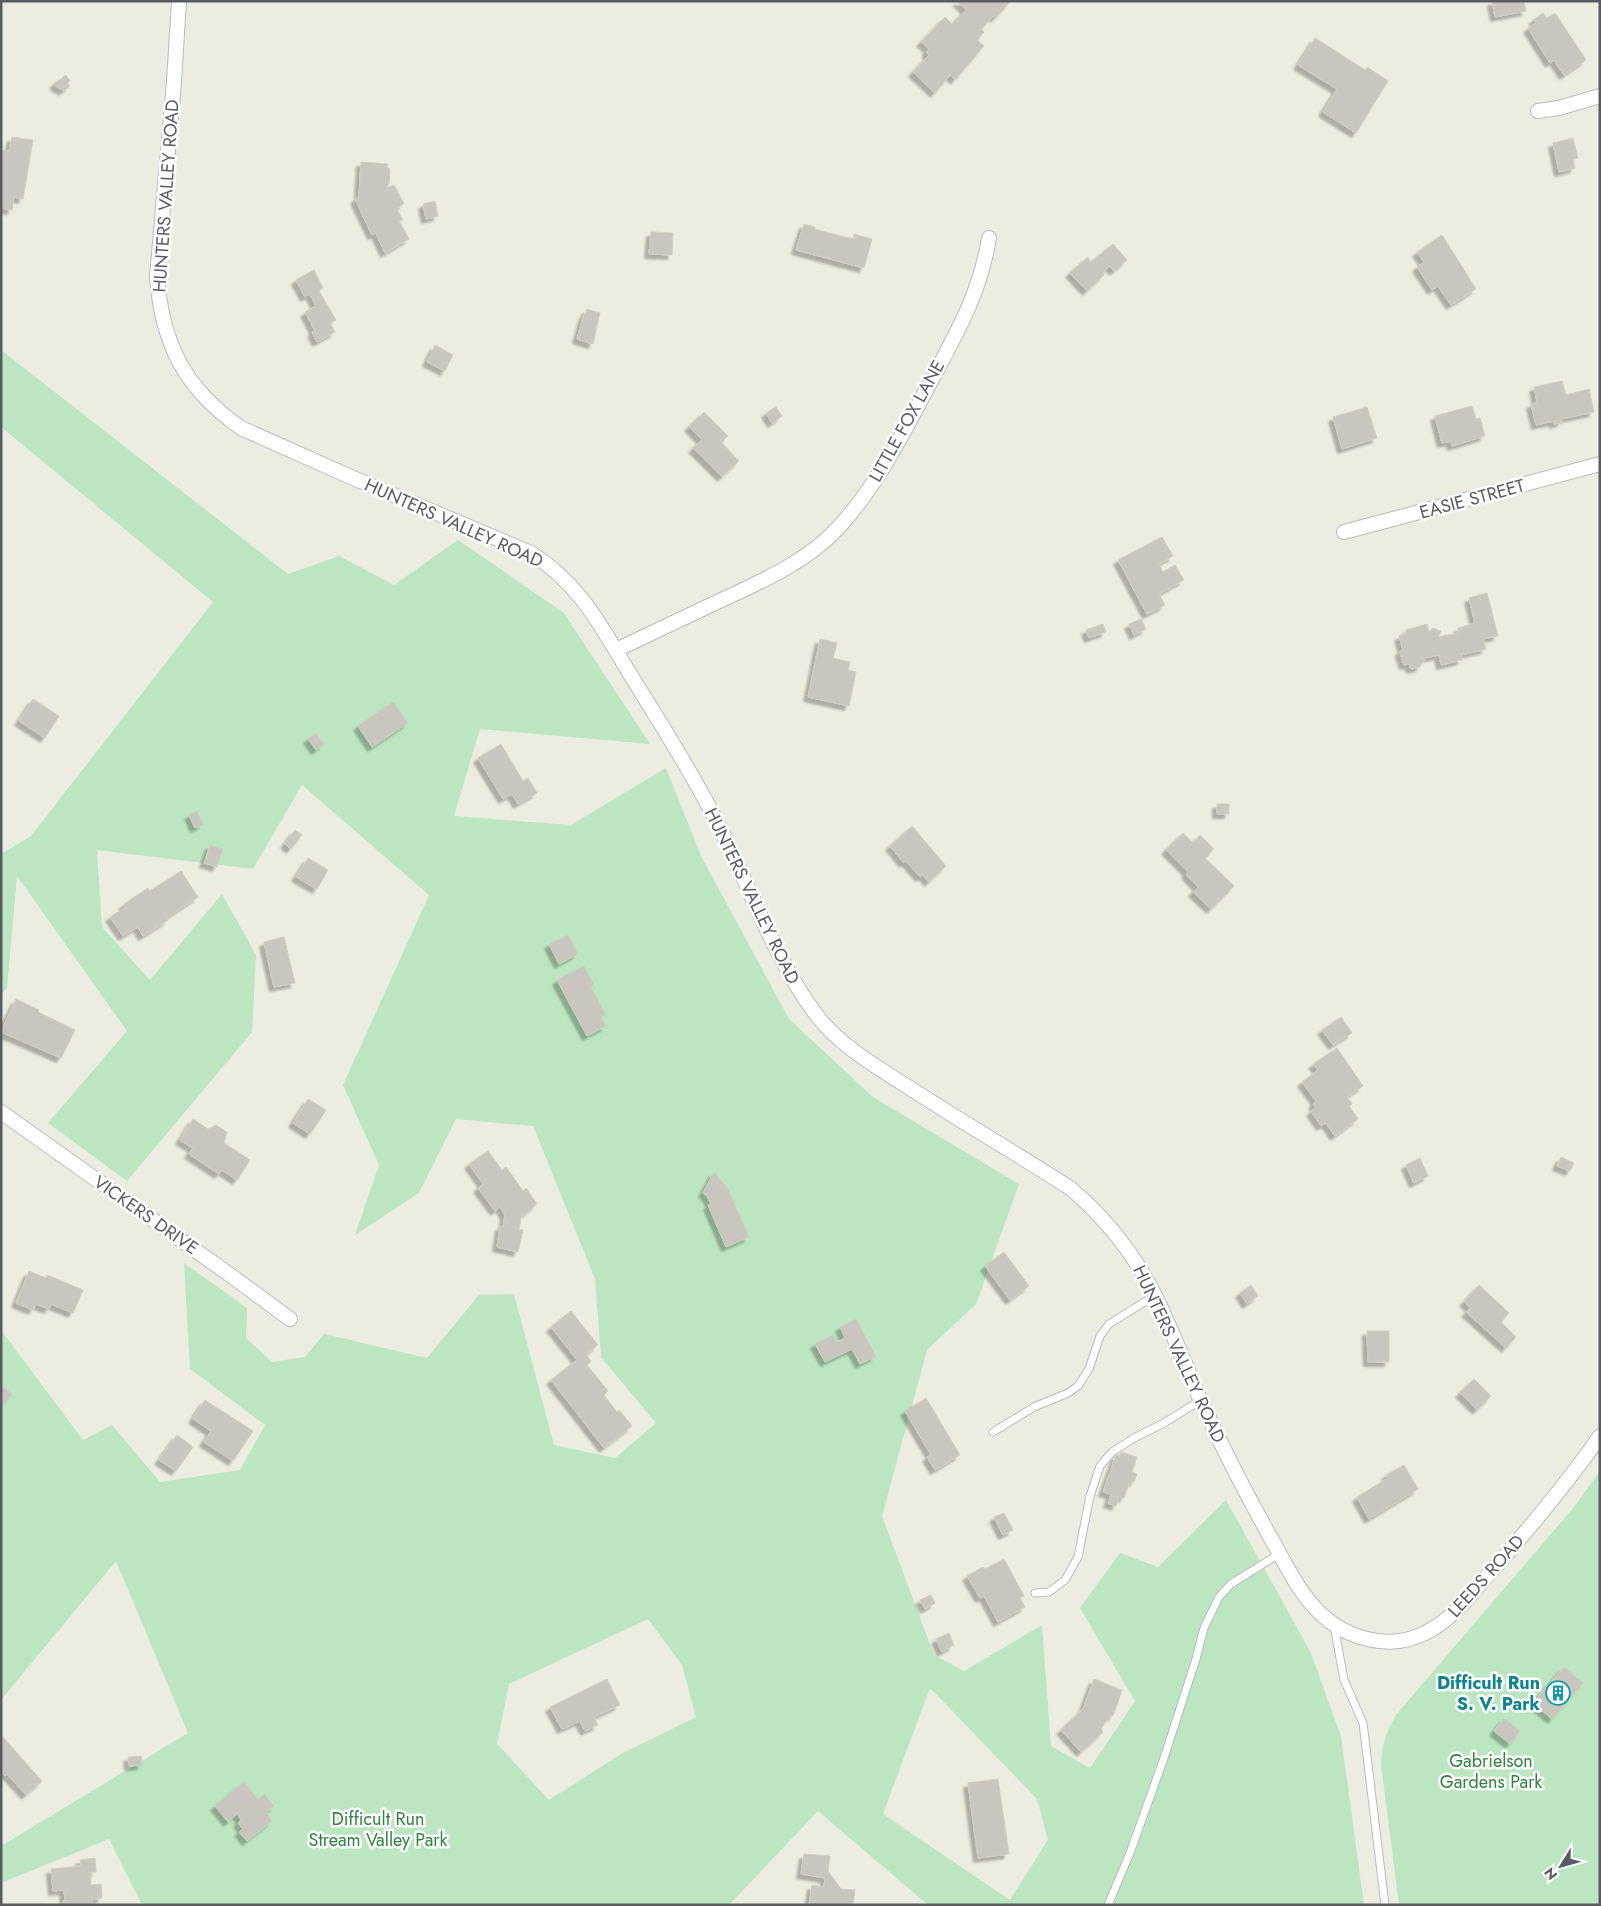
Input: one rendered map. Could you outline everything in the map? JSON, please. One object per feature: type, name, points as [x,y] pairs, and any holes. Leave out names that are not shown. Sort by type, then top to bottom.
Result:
[{"type":"street","name":"HUNTERS VALLEY ROAD","points":[[179,1],[157,277],[159,305],[165,331],[189,379],[225,417],[241,428],[525,551],[550,565],[569,582],[583,599],[616,650],[697,784],[722,831],[771,939],[801,994],[836,1036],[872,1064],[1070,1188],[1091,1206],[1113,1230],[1134,1259],[1154,1296],[1201,1400],[1279,1554],[1301,1589],[1319,1612],[1334,1624]]},
{"type":"street","points":[[1538,111],[1559,108],[1600,96]]},
{"type":"street","name":"LITTLE FOX LANE","points":[[616,650],[744,590],[797,562],[821,544],[839,527],[868,491],[893,454],[964,318],[977,289],[986,260],[989,238]]},
{"type":"street","name":"EASIE STREET","points":[[1344,532],[1600,464]]},
{"type":"street","name":"VICKERS DRIVE","points":[[1,1112],[290,1319]]},
{"type":"street","name":"LEEDS ROAD","points":[[1334,1624],[1349,1634],[1385,1642],[1407,1640],[1424,1634],[1439,1625],[1459,1608],[1543,1512],[1600,1436]]},
{"type":"lane","points":[[993,1432],[1034,1407],[1068,1393],[1078,1386],[1089,1369],[1100,1336],[1109,1324],[1154,1296]]},
{"type":"lane","points":[[1035,1593],[1049,1592],[1065,1580],[1074,1565],[1078,1557],[1090,1496],[1100,1466],[1112,1452],[1134,1438],[1164,1424],[1201,1400]]},
{"type":"lane","points":[[1108,1905],[1130,1853],[1164,1758],[1204,1628],[1219,1598],[1231,1584],[1279,1554]]},
{"type":"lane","points":[[1334,1624],[1344,1680],[1363,1724],[1385,1905]]},
{"type":"green space","name":"Difficult Run Stream Valley Park","points":[[1,350],[288,574],[339,556],[394,585],[458,540],[564,613],[650,744],[480,729],[454,816],[571,825],[666,768],[702,858],[789,1019],[873,1097],[1019,1184],[976,1304],[927,1350],[882,1516],[934,1655],[964,1671],[1042,1625],[1051,1746],[1090,1768],[1135,1701],[1080,1608],[1120,1553],[1158,1567],[1226,1500],[1310,1651],[1341,1736],[1364,1905],[928,1905],[818,1811],[729,1905],[142,1905],[109,1839],[1,1883],[1,1846],[188,1733],[116,1561],[1,1700],[1,1330],[83,1440],[112,1425],[160,1482],[240,1470],[265,1425],[190,1369],[184,1263],[247,1308],[246,1338],[272,1362],[305,1357],[324,1334],[427,1358],[479,1295],[514,1294],[554,1445],[615,1458],[656,1423],[601,1357],[595,1279],[533,1126],[456,1119],[419,1193],[355,1235],[379,1165],[343,1085],[429,895],[302,785],[253,869],[97,850],[102,927],[150,980],[222,894],[256,955],[252,1032],[127,1181],[48,1123],[127,1031],[17,876],[7,988],[1,995],[1,854],[31,836],[213,602],[1,427]],"holes":[[[648,1619],[682,1665],[696,1717],[621,1754],[549,1800],[497,1744],[509,1684]],[[930,1688],[1037,1799],[1048,1840],[1010,1900],[883,1814]]]},
{"type":"green space","name":"Gabrielson Gardens Park","points":[[1600,1471],[1600,1905],[1399,1905],[1381,1765],[1383,1745],[1395,1716],[1574,1507]]},
{"type":"building","points":[[957,1],[1011,1],[995,18],[993,16],[981,29],[984,32],[977,40],[984,46],[955,80],[950,75],[935,93],[913,72],[929,55],[926,52],[929,49],[921,42],[945,17],[952,24],[966,10]]},
{"type":"building","points":[[1492,1],[1524,1],[1526,11],[1495,17]]},
{"type":"building","points":[[1543,13],[1547,18],[1555,13],[1586,60],[1564,75],[1554,60],[1550,63],[1528,28],[1536,23],[1533,20]]},
{"type":"building","points":[[1315,38],[1365,70],[1367,67],[1388,81],[1356,133],[1323,112],[1337,89],[1298,65]]},
{"type":"building","points":[[66,75],[70,81],[67,83],[70,86],[63,91],[54,84]]},
{"type":"building","points":[[12,137],[33,140],[23,199],[14,197],[12,210],[1,208],[1,150],[9,151]]},
{"type":"building","points":[[1573,138],[1578,158],[1573,159],[1575,168],[1559,172],[1553,143]]},
{"type":"building","points":[[361,162],[388,164],[387,167],[390,169],[389,184],[386,188],[394,185],[404,204],[396,208],[403,220],[399,221],[409,239],[385,253],[376,233],[372,235],[355,199],[359,197]]},
{"type":"building","points":[[435,201],[438,216],[426,219],[423,204]]},
{"type":"building","points":[[804,224],[815,227],[814,229],[853,239],[854,234],[872,239],[864,268],[796,250]]},
{"type":"building","points":[[651,232],[673,233],[672,255],[649,254]]},
{"type":"building","points":[[1442,235],[1476,289],[1451,305],[1438,286],[1432,290],[1417,267],[1424,262],[1417,252]]},
{"type":"building","points":[[1113,244],[1127,260],[1114,271],[1110,266],[1102,273],[1104,275],[1087,291],[1070,273],[1088,257],[1091,262]]},
{"type":"building","points":[[314,270],[323,288],[319,291],[336,320],[330,323],[335,332],[317,342],[312,332],[315,331],[305,312],[316,306],[310,294],[305,297],[296,280]]},
{"type":"building","points":[[587,309],[600,313],[593,344],[577,339]]},
{"type":"building","points":[[435,345],[453,355],[445,371],[427,362]]},
{"type":"building","points":[[1562,381],[1566,395],[1589,389],[1594,412],[1561,419],[1562,422],[1554,424],[1554,421],[1536,425],[1531,404],[1537,402],[1534,387]]},
{"type":"building","points":[[1472,406],[1476,419],[1480,418],[1485,436],[1452,446],[1451,441],[1442,443],[1435,416]]},
{"type":"building","points":[[776,407],[782,416],[772,423],[766,413]]},
{"type":"building","points":[[1367,407],[1377,438],[1342,449],[1333,417]]},
{"type":"building","points":[[704,412],[728,436],[721,442],[739,461],[722,477],[693,448],[702,440],[689,427]]},
{"type":"building","points":[[1162,537],[1173,556],[1159,564],[1163,572],[1175,565],[1184,580],[1159,594],[1165,605],[1147,614],[1118,560]]},
{"type":"building","points":[[1487,593],[1498,636],[1483,639],[1486,649],[1461,655],[1462,660],[1441,665],[1439,655],[1425,658],[1420,667],[1411,669],[1409,664],[1404,665],[1400,653],[1403,650],[1399,636],[1407,634],[1406,630],[1427,624],[1429,632],[1433,628],[1441,631],[1438,637],[1459,633],[1458,628],[1475,623],[1469,598]]},
{"type":"building","points":[[1141,619],[1146,629],[1134,635],[1129,624]]},
{"type":"building","points":[[1103,624],[1106,632],[1089,638],[1086,630]]},
{"type":"building","points":[[820,639],[837,643],[833,658],[850,662],[848,670],[856,672],[849,706],[808,697]]},
{"type":"building","points":[[33,699],[59,716],[45,738],[19,721]]},
{"type":"building","points":[[393,702],[408,723],[372,747],[358,726]]},
{"type":"building","points":[[316,733],[324,744],[316,750],[308,739]]},
{"type":"building","points":[[501,744],[523,781],[528,778],[537,793],[518,804],[512,794],[503,799],[478,758]]},
{"type":"building","points":[[1217,804],[1229,804],[1229,814],[1217,814]]},
{"type":"building","points":[[197,811],[203,824],[195,828],[189,815]]},
{"type":"building","points":[[912,826],[946,866],[929,882],[923,875],[920,877],[906,861],[904,863],[890,846]]},
{"type":"building","points":[[295,830],[302,835],[291,849],[285,844]]},
{"type":"building","points":[[1183,833],[1193,843],[1200,835],[1214,849],[1205,858],[1234,886],[1211,909],[1193,892],[1198,887],[1186,874],[1188,872],[1166,850]]},
{"type":"building","points":[[210,845],[223,849],[217,867],[204,863]]},
{"type":"building","points":[[308,858],[328,870],[317,889],[296,877]]},
{"type":"building","points":[[181,871],[198,897],[167,917],[168,920],[143,936],[138,927],[123,936],[110,917],[125,908],[123,905],[148,888],[150,891]]},
{"type":"building","points":[[568,935],[578,954],[559,964],[549,944]]},
{"type":"building","points":[[284,937],[295,983],[274,987],[264,942]]},
{"type":"building","points":[[584,966],[594,985],[591,987],[606,1015],[601,1017],[606,1026],[587,1036],[557,980]]},
{"type":"building","points":[[16,999],[75,1030],[61,1058],[1,1032]]},
{"type":"building","points":[[1341,1017],[1352,1033],[1333,1045],[1322,1030]]},
{"type":"building","points":[[1337,1048],[1363,1086],[1347,1097],[1352,1104],[1349,1106],[1358,1119],[1335,1136],[1326,1123],[1321,1126],[1311,1111],[1316,1108],[1313,1104],[1316,1101],[1302,1082],[1318,1070],[1313,1064]]},
{"type":"building","points":[[308,1099],[326,1110],[310,1134],[293,1123]]},
{"type":"building","points":[[193,1119],[208,1129],[216,1125],[227,1132],[224,1143],[250,1160],[237,1180],[222,1170],[219,1174],[189,1154],[193,1148],[180,1140]]},
{"type":"building","points":[[488,1151],[502,1170],[506,1167],[523,1191],[526,1188],[537,1204],[521,1217],[519,1230],[523,1230],[518,1252],[497,1247],[500,1226],[503,1227],[505,1215],[500,1207],[495,1211],[478,1188],[483,1184],[469,1164]]},
{"type":"building","points":[[1561,1157],[1574,1163],[1570,1171],[1557,1166]]},
{"type":"building","points":[[1420,1158],[1428,1176],[1414,1183],[1406,1165]]},
{"type":"building","points":[[714,1172],[728,1189],[749,1237],[726,1247],[708,1205],[711,1204],[703,1193]]},
{"type":"building","points":[[1004,1252],[1029,1286],[1010,1300],[985,1266]]},
{"type":"building","points":[[29,1271],[46,1278],[47,1275],[83,1290],[73,1313],[51,1304],[49,1309],[36,1304],[33,1310],[16,1303]]},
{"type":"building","points":[[1251,1285],[1258,1296],[1247,1304],[1240,1293]]},
{"type":"building","points":[[1479,1285],[1509,1313],[1501,1322],[1516,1337],[1506,1348],[1466,1312],[1471,1308],[1464,1302]]},
{"type":"building","points":[[571,1311],[598,1345],[586,1354],[591,1361],[587,1365],[608,1391],[604,1395],[617,1412],[619,1410],[632,1426],[604,1448],[551,1380],[577,1360],[551,1327]]},
{"type":"building","points":[[856,1319],[876,1356],[860,1364],[852,1349],[825,1362],[815,1344],[833,1335],[837,1342],[845,1338],[840,1327]]},
{"type":"building","points":[[1367,1331],[1389,1331],[1389,1362],[1368,1362]]},
{"type":"building","points":[[1474,1379],[1491,1396],[1477,1410],[1460,1393]]},
{"type":"building","points":[[1,1385],[12,1394],[1,1407]]},
{"type":"building","points":[[926,1398],[960,1455],[935,1470],[927,1457],[931,1455],[905,1411]]},
{"type":"building","points":[[205,1400],[253,1431],[233,1461],[204,1442],[211,1431],[193,1419]]},
{"type":"building","points":[[177,1435],[193,1447],[176,1471],[159,1460]]},
{"type":"building","points":[[1121,1452],[1137,1457],[1132,1472],[1137,1474],[1134,1482],[1130,1481],[1124,1498],[1119,1497],[1116,1506],[1108,1503],[1111,1494],[1103,1492],[1116,1455],[1120,1456]]},
{"type":"building","points":[[1404,1465],[1418,1489],[1369,1519],[1357,1497],[1388,1478],[1386,1475]]},
{"type":"building","points":[[1004,1513],[1013,1530],[1003,1535],[994,1517]]},
{"type":"building","points":[[1004,1559],[1024,1596],[1020,1598],[1025,1607],[998,1622],[984,1596],[980,1598],[967,1576]]},
{"type":"building","points":[[931,1595],[935,1603],[925,1609],[920,1600]]},
{"type":"building","points":[[949,1633],[954,1645],[942,1652],[936,1639]]},
{"type":"building","name":"Difficult Run S. V. Park","points":[[1564,1667],[1583,1683],[1552,1719],[1533,1703]]},
{"type":"building","points":[[607,1679],[620,1705],[594,1717],[598,1725],[585,1731],[580,1721],[562,1729],[550,1707]]},
{"type":"building","points":[[1094,1679],[1122,1690],[1113,1716],[1110,1715],[1101,1729],[1103,1732],[1081,1752],[1061,1730],[1083,1709]]},
{"type":"building","name":"Difficult Run S. V. Park","points":[[1504,1718],[1520,1731],[1510,1744],[1494,1731]]},
{"type":"building","points":[[1,1735],[42,1781],[26,1795],[7,1774],[5,1776],[1,1772]]},
{"type":"building","points":[[141,1756],[142,1765],[129,1766],[128,1757]]},
{"type":"building","points":[[998,1779],[1009,1854],[978,1858],[968,1783]]},
{"type":"building","points":[[244,1782],[258,1799],[264,1794],[274,1806],[266,1812],[272,1821],[247,1841],[239,1832],[243,1829],[238,1823],[241,1820],[237,1814],[228,1822],[215,1806]]},
{"type":"building","points":[[804,1854],[830,1856],[828,1871],[841,1889],[855,1890],[853,1905],[809,1905],[812,1885],[824,1887],[825,1878],[801,1874]]},
{"type":"building","points":[[95,1858],[96,1872],[90,1872],[91,1885],[101,1884],[102,1898],[92,1899],[93,1905],[63,1905],[63,1901],[65,1901],[64,1890],[53,1891],[51,1869],[81,1866],[80,1860]]},
{"type":"place","name":"Difficult Run S. V. Park","points":[[1558,1693]]}]
